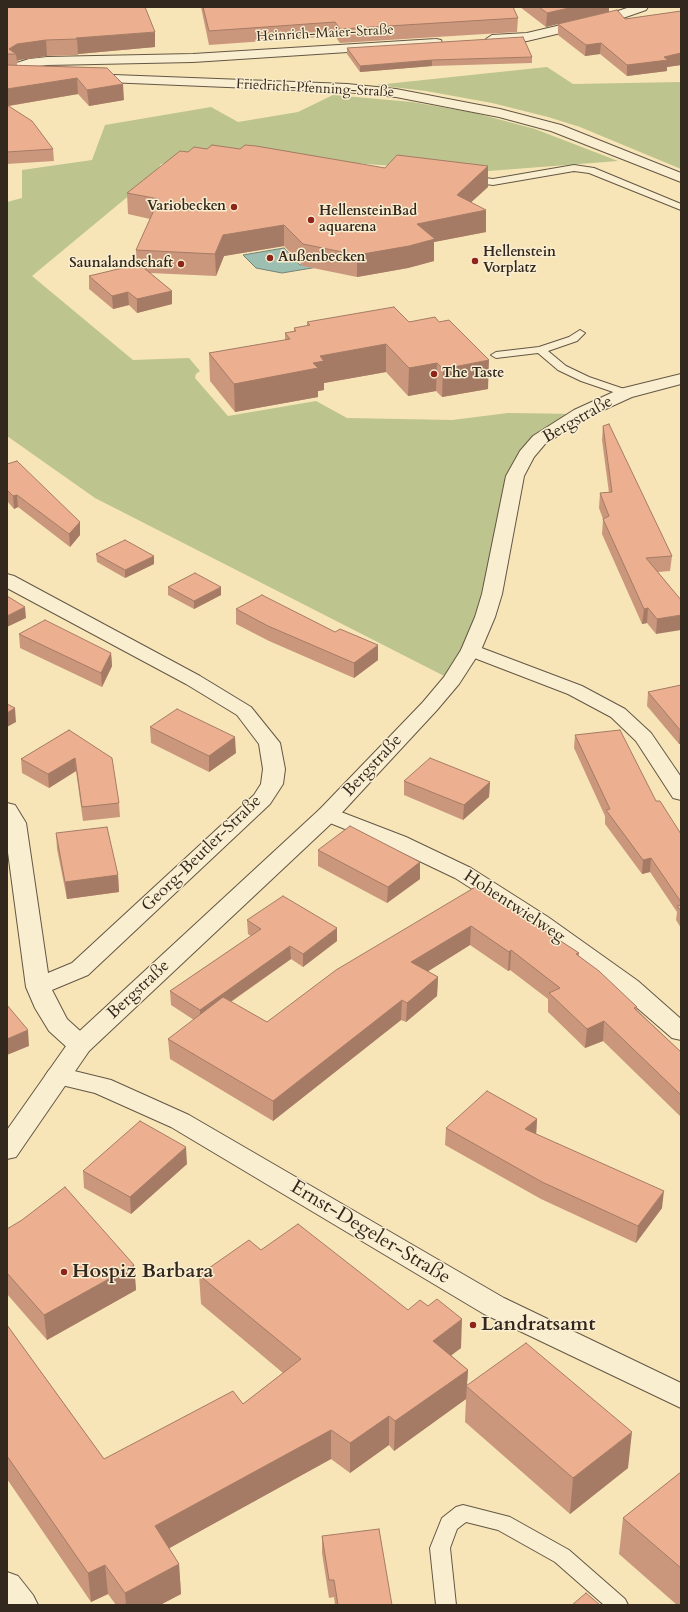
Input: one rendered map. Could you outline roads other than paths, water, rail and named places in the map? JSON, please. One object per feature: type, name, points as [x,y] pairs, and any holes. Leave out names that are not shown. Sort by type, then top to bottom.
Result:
[{"type":"street","points":[[480,40],[527,37],[616,16],[642,7]]},
{"type":"street","name":"Heinrich-Maier-Straße","points":[[7,70],[29,63],[48,61],[193,58],[359,46],[448,42]]},
{"type":"street","points":[[7,75],[31,76]]},
{"type":"street","name":"Friedrich-Pfenning-Straße","points":[[78,78],[347,88],[396,93],[500,113],[556,128],[681,178]]},
{"type":"street","name":"Bergstraße","points":[[7,1150],[80,1045],[328,814],[430,706],[452,680],[472,650],[492,594],[515,476],[520,464],[539,440],[580,414],[626,393],[681,379]]},
{"type":"street","name":"Georg-Beutler-Straße","points":[[7,580],[193,680],[244,710],[269,743],[274,770],[272,784],[262,799],[80,969],[38,986]]},
{"type":"street","points":[[472,650],[569,687],[590,696],[618,712],[644,737],[681,793]]},
{"type":"street","points":[[7,810],[15,823],[12,836],[38,986],[46,1008],[58,1025],[80,1045]]},
{"type":"street","name":"Hohentwielweg","points":[[328,814],[398,842],[463,873],[540,922],[623,983],[681,1032]]},
{"type":"street","name":"Ernst-Degeler-Straße","points":[[58,1076],[102,1086],[180,1121],[494,1306],[681,1396]]},
{"type":"street","points":[[7,1586],[22,1605]]},
{"type":"lane","points":[[464,178],[493,182],[574,168],[591,170],[681,207]]},
{"type":"lane","points":[[496,354],[540,350],[573,339],[580,333]]},
{"type":"lane","points":[[540,350],[562,368],[585,379],[626,393]]},
{"type":"lane","points":[[446,1605],[440,1548],[449,1524],[463,1513],[503,1523],[562,1556],[618,1605]]},
{"type":"place","name":"Variobecken","points":[[234,207]]},
{"type":"place","name":"HellensteinBad aquarena","points":[[311,220]]},
{"type":"place","name":"Außenbecken","points":[[270,258]]},
{"type":"place","name":"Hellenstein Vorplatz","points":[[475,261]]},
{"type":"place","name":"Saunalandschaft","points":[[181,264]]},
{"type":"place","name":"The Taste","points":[[434,374]]},
{"type":"place","name":"Hospiz Barbara","points":[[64,1272]]},
{"type":"place","name":"Landratsamt","points":[[473,1325]]}]
